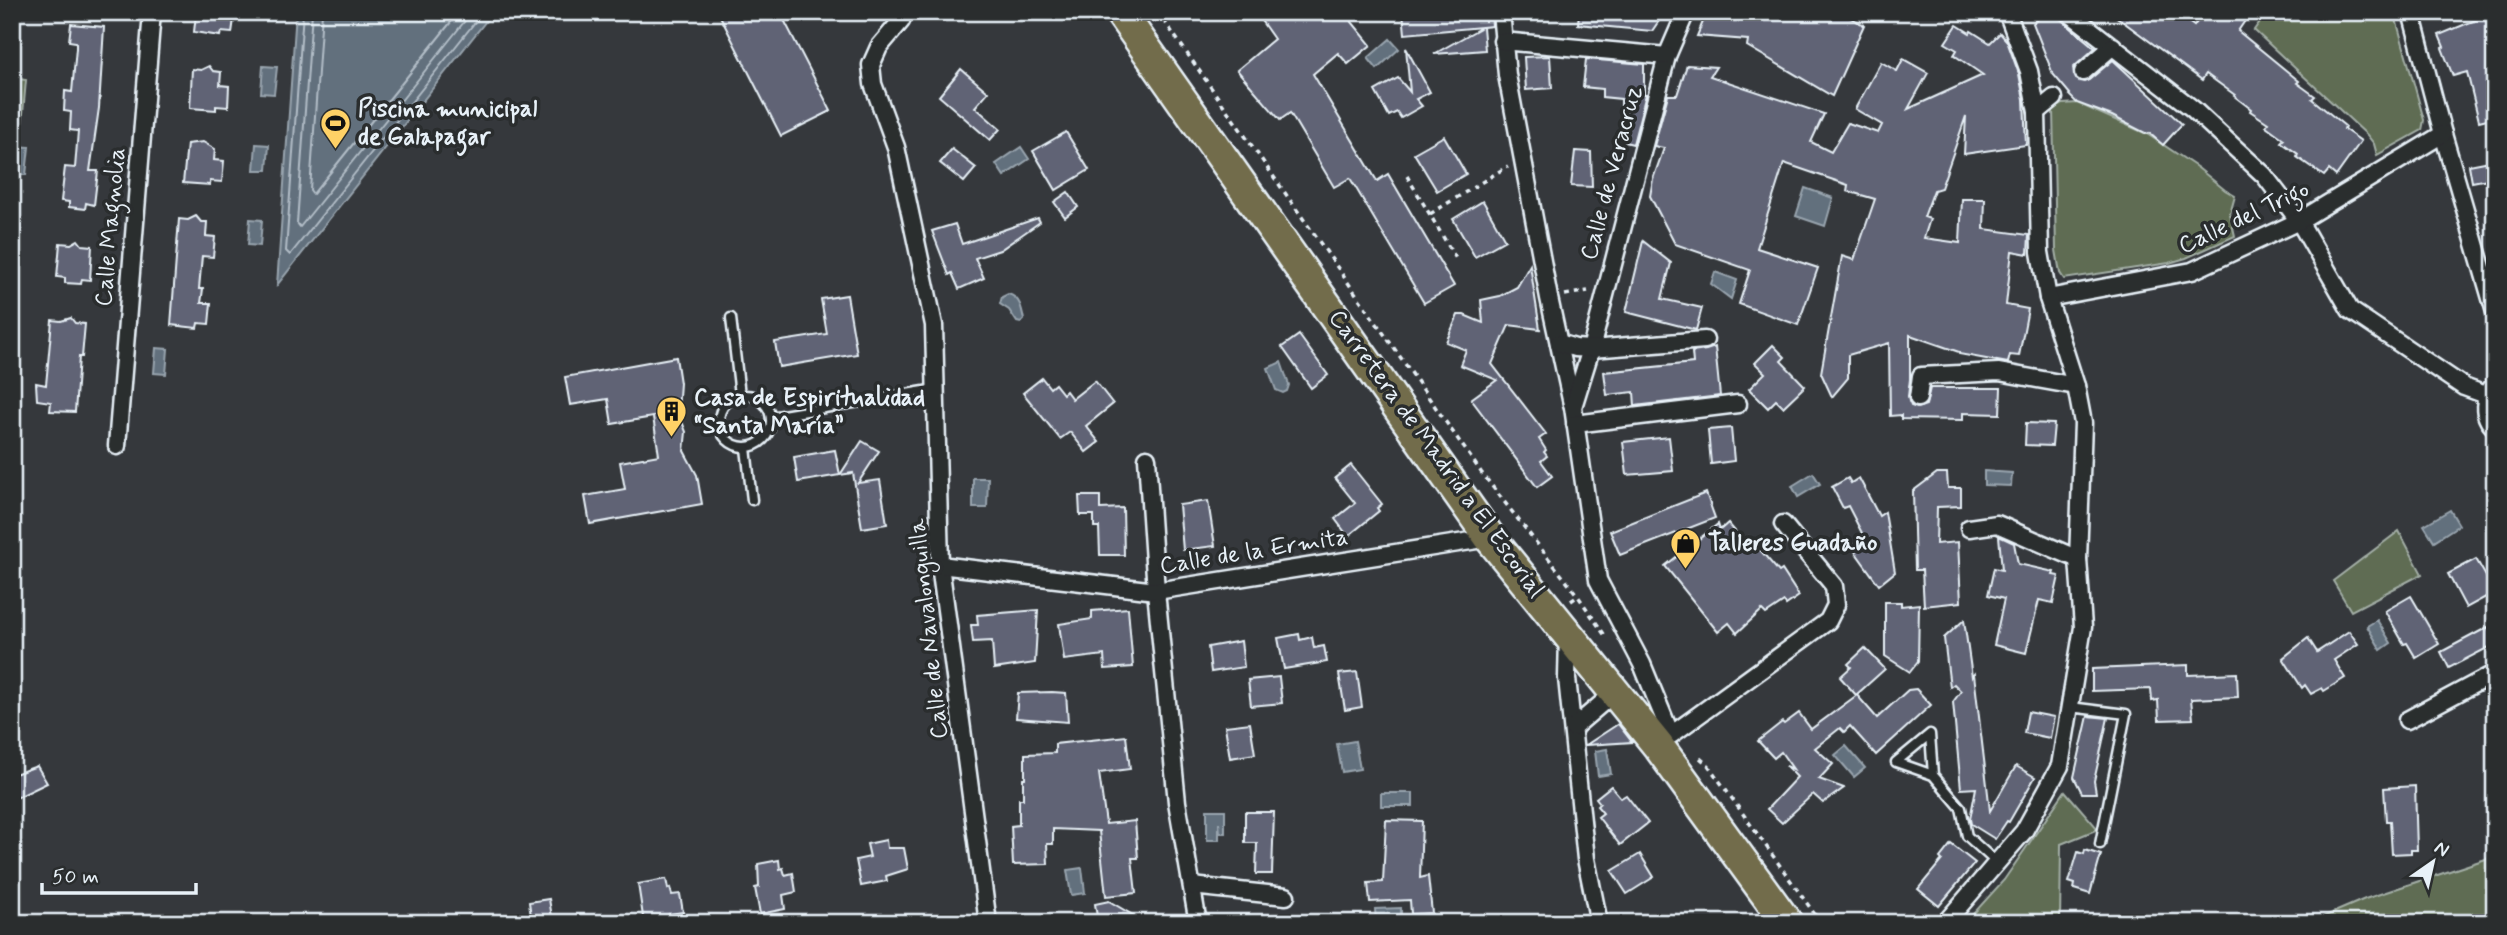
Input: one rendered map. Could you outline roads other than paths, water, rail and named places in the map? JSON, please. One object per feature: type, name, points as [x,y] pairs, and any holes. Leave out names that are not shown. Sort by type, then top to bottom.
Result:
[{"type":"highway","name":"Carretera de Madrid a El Escorial","points":[[1120,12],[1490,538],[1659,747],[1787,923]]},
{"type":"highway","name":"Carretera de Madrid a El Escorial","points":[[1143,12],[1471,481],[1569,602],[1671,735],[1807,923]]},
{"type":"street","name":"Calle Magnolia","points":[[117,446],[152,12]]},
{"type":"street","name":"Calle de Navalonguilla","points":[[905,12],[901,21],[879,47],[871,65],[873,84],[896,147],[934,326],[940,565],[988,923]]},
{"type":"street","name":"Calle de Veracruz","points":[[1501,12],[1502,41],[1524,164],[1573,407],[1598,580],[1642,664],[1671,735]]},
{"type":"street","name":"Calle de Veracruz","points":[[1573,407],[1591,349],[1667,56],[1686,12]]},
{"type":"street","points":[[1945,923],[2024,831],[2060,766],[2083,627],[2078,559],[2083,423],[2076,386],[2048,298],[2040,252],[2037,112],[2029,71],[2009,19],[1992,12]]},
{"type":"street","points":[[2009,19],[2022,12]]},
{"type":"street","points":[[2068,12],[2193,109],[2264,174],[2299,221],[2350,310],[2464,387],[2491,390],[2484,410],[2490,424],[2495,428]]},
{"type":"street","points":[[2411,12],[2442,134],[2495,312]]},
{"type":"street","points":[[1502,41],[1667,56]]},
{"type":"street","points":[[2083,72],[2113,46]]},
{"type":"street","points":[[2037,112],[2054,98]]},
{"type":"street","name":"Calle del Trigo","points":[[2048,298],[2192,271],[2299,221],[2442,134]]},
{"type":"street","points":[[1559,344],[1591,349],[1704,340]]},
{"type":"street","points":[[1918,398],[1921,376],[1999,372],[2076,386]]},
{"type":"street","points":[[1575,424],[1738,404]]},
{"type":"street","points":[[1147,458],[1156,591],[1177,802],[1198,923]]},
{"type":"street","points":[[1671,735],[1828,621],[1836,605],[1834,586],[1783,524]]},
{"type":"street","points":[[1969,528],[1997,524],[2078,559]]},
{"type":"street","name":"Calle de la Ermita","points":[[940,565],[1156,591],[1490,538]]},
{"type":"street","points":[[1568,634],[1567,678],[1586,859],[1599,923]]},
{"type":"street","points":[[2407,720],[2495,673]]},
{"type":"street","points":[[1573,728],[1614,693]]},
{"type":"street","points":[[1192,886],[1286,896]]},
{"type":"lane","points":[[731,318],[740,395]]},
{"type":"lane","points":[[771,417],[936,389]]},
{"type":"lane","points":[[740,395],[750,395],[760,400],[768,407],[771,417],[768,435],[762,442],[746,448],[735,446],[720,430],[722,408],[729,400],[740,395]]},
{"type":"lane","points":[[746,448],[752,500]]},
{"type":"lane","points":[[2070,707],[2126,714],[2100,844]]},
{"type":"lane","points":[[1933,775],[1930,734],[1896,762],[1933,775],[1961,808],[1967,836],[1997,863]]},
{"type":"water","name":"Piscina municipal de Galapagar","points":[[296,12],[493,12],[277,285]]},
{"type":"water","points":[[1390,39],[1399,49],[1377,69],[1368,58]]},
{"type":"water","points":[[263,66],[277,67],[274,94],[261,93]]},
{"type":"water","points":[[256,144],[269,145],[267,170],[254,170]]},
{"type":"water","points":[[15,146],[29,147],[26,175],[12,174]]},
{"type":"water","points":[[1021,147],[1029,159],[1004,176],[996,164]]},
{"type":"water","points":[[1805,188],[1833,198],[1825,226],[1796,216]]},
{"type":"water","points":[[250,219],[262,220],[260,246],[248,245]]},
{"type":"water","points":[[1715,272],[1737,280],[1731,299],[1711,284]]},
{"type":"water","points":[[1008,294],[1020,304],[1024,320],[1021,323],[1000,304],[1002,297]]},
{"type":"water","points":[[156,348],[168,349],[166,374],[154,373]]},
{"type":"water","points":[[1281,362],[1289,385],[1283,393],[1276,390],[1268,368]]},
{"type":"water","points":[[1984,471],[2012,473],[2011,486],[1984,485]]},
{"type":"water","points":[[1813,473],[1820,484],[1798,497],[1792,486]]},
{"type":"water","points":[[973,478],[988,478],[987,508],[973,508]]},
{"type":"water","points":[[2450,510],[2459,525],[2434,541],[2424,525]]},
{"type":"water","points":[[2377,620],[2391,643],[2381,650],[2367,626]]},
{"type":"water","points":[[1355,741],[1360,769],[1342,772],[1337,744]]},
{"type":"water","points":[[1846,746],[1865,768],[1854,777],[1835,755]]},
{"type":"water","points":[[1607,749],[1611,774],[1598,776],[1595,751]]},
{"type":"water","points":[[1381,793],[1413,793],[1413,806],[1381,806]]},
{"type":"water","points":[[1207,810],[1225,810],[1225,833],[1220,833],[1219,822],[1219,840],[1207,840]]},
{"type":"water","points":[[1082,868],[1085,893],[1071,895],[1067,870]]},
{"type":"water","points":[[1401,908],[1401,922],[1376,923],[1375,909]]},
{"type":"place","name":"Piscina municipal de Galapagar","points":[[335,150]]},
{"type":"place","name":"Casa de Espiritualidad “Santa María”","points":[[671,439]]},
{"type":"place","name":"Talleres Guadaño","points":[[1685,570]]}]
